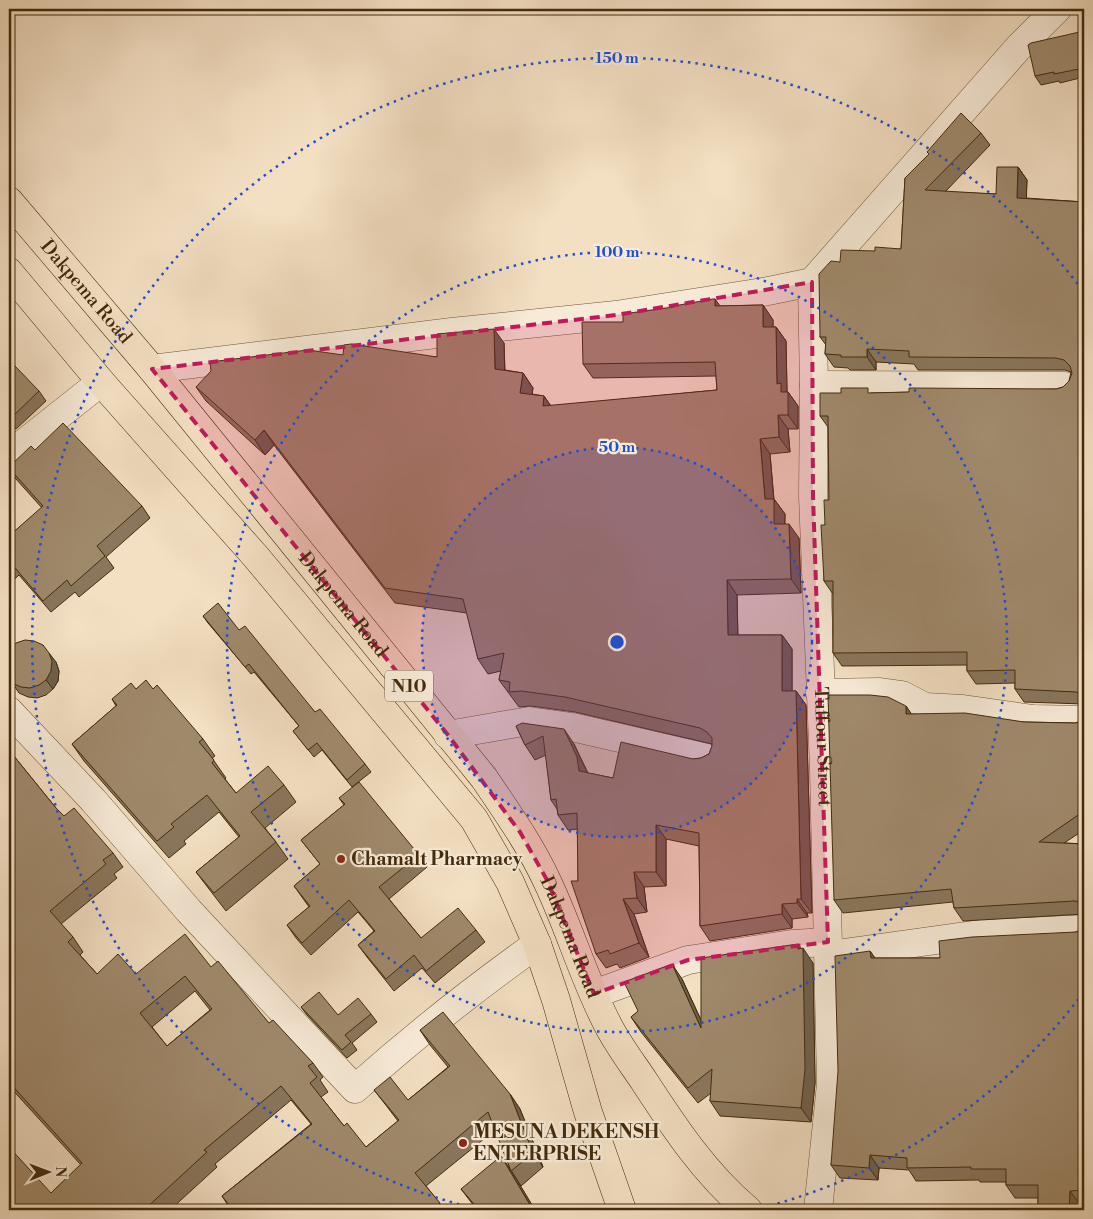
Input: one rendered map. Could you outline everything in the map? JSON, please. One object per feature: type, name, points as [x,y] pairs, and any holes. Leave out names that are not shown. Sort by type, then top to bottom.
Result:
[{"type":"highway","name":"Dakpema Road","points":[[9,201],[152,369],[484,778],[525,840],[547,880],[569,930],[584,973],[609,1028],[680,1137],[731,1196],[748,1210]]},
{"type":"highway","name":"Dakpema Road","points":[[9,272],[101,382],[258,558],[474,819],[510,882],[538,944],[588,1112],[622,1210]]},
{"type":"street","points":[[152,369],[452,332],[616,316],[812,282],[1019,47],[1057,9]]},
{"type":"street","name":"Tuffour Street","points":[[812,282],[814,385],[813,496],[831,1084],[818,1210]]},
{"type":"street","points":[[9,455],[101,382]]},
{"type":"street","points":[[814,385],[1065,386]]},
{"type":"street","points":[[820,693],[880,692],[902,695],[925,707],[963,709],[1032,719],[1084,720]]},
{"type":"street","points":[[448,735],[529,721],[572,727],[707,758]]},
{"type":"street","points":[[13,723],[93,800],[189,911],[355,1089],[403,1046],[482,984],[538,944]]},
{"type":"street","points":[[594,994],[688,960],[792,944],[828,949],[980,934],[1084,929]]},
{"type":"highlighted area","points":[[812,282],[813,496],[828,942],[688,960],[594,994],[547,880],[520,832],[448,735],[152,369],[616,315]]},
{"type":"building","points":[[1084,31],[1084,68],[1035,76],[1028,45]]},
{"type":"building","points":[[961,113],[981,133],[925,190],[996,194],[997,167],[1018,167],[1017,198],[1084,202],[1084,695],[1076,692],[1015,689],[1015,670],[967,671],[967,652],[833,653],[833,581],[824,581],[821,525],[825,525],[824,500],[829,500],[828,416],[820,416],[820,393],[841,393],[841,388],[868,388],[868,393],[909,392],[909,388],[1056,389],[1063,387],[1069,381],[1072,373],[1070,366],[1064,360],[1056,358],[909,357],[909,351],[867,349],[867,357],[841,357],[841,355],[825,354],[826,337],[820,337],[819,274],[831,261],[840,262],[841,250],[875,251],[875,247],[901,249],[905,178],[929,154],[927,152]]},
{"type":"building","points":[[715,299],[715,306],[763,305],[763,327],[776,327],[777,384],[781,383],[781,392],[788,392],[788,415],[778,415],[779,437],[760,439],[765,499],[774,499],[774,524],[789,524],[791,579],[727,580],[728,635],[782,635],[782,691],[796,691],[801,899],[797,899],[797,903],[782,904],[782,914],[700,926],[699,833],[656,825],[656,872],[634,872],[637,898],[623,899],[639,943],[610,954],[608,950],[596,954],[571,881],[578,881],[577,813],[558,815],[556,799],[551,800],[543,736],[525,745],[516,726],[522,723],[564,729],[577,757],[579,771],[613,778],[621,742],[693,759],[709,754],[712,738],[700,728],[565,697],[521,691],[509,692],[510,682],[499,680],[504,653],[478,659],[463,599],[385,588],[264,430],[255,440],[196,387],[211,371],[210,362],[308,350],[343,355],[344,345],[351,344],[437,357],[437,334],[494,329],[495,369],[523,373],[520,393],[544,396],[543,406],[717,390],[715,362],[583,364],[582,322],[623,322],[623,314]]},
{"type":"building","points":[[15,366],[39,391],[10,419],[9,373]]},
{"type":"building","points":[[63,423],[142,506],[97,546],[105,556],[71,586],[67,580],[43,601],[11,563],[9,565],[9,536],[43,506],[9,467],[31,446],[35,450]]},
{"type":"building","points":[[218,603],[239,630],[245,626],[315,712],[320,709],[365,764],[347,780],[317,743],[308,750],[293,731],[299,726],[249,664],[245,667],[203,616]]},
{"type":"building","points":[[25,640],[43,645],[52,661],[51,671],[46,680],[30,688],[12,683],[9,678],[9,649],[16,643]]},
{"type":"building","points":[[146,680],[153,689],[157,685],[203,739],[199,742],[214,760],[212,763],[236,793],[268,766],[284,785],[251,812],[276,842],[214,893],[196,872],[240,836],[207,795],[171,824],[174,827],[157,841],[72,744],[117,705],[112,699],[131,683],[136,689]]},
{"type":"building","points":[[828,695],[888,697],[906,706],[906,714],[965,713],[1024,722],[1075,723],[1084,719],[1084,811],[1039,842],[1084,844],[1084,904],[1074,901],[954,908],[951,889],[834,900]]},
{"type":"building","points":[[9,750],[64,816],[74,808],[113,853],[103,860],[106,864],[50,911],[73,937],[68,942],[97,974],[118,954],[136,974],[185,934],[211,967],[218,961],[269,1023],[273,1020],[313,1063],[308,1066],[317,1077],[310,1083],[344,1126],[347,1123],[366,1147],[399,1120],[374,1090],[390,1077],[408,1100],[450,1066],[420,1030],[443,1012],[510,1094],[533,1153],[511,1171],[488,1112],[415,1173],[440,1203],[431,1210],[396,1210],[394,1208],[392,1210],[233,1210],[222,1196],[312,1124],[281,1086],[204,1150],[207,1152],[144,1210],[9,1210],[9,1147],[51,1193],[82,1163],[9,1082]],"holes":[[[185,976],[212,1009],[167,1046],[140,1013]]]},
{"type":"building","points":[[359,782],[419,855],[379,887],[421,938],[458,908],[476,930],[426,971],[414,955],[386,979],[358,945],[375,931],[349,900],[302,943],[287,925],[310,906],[294,886],[320,864],[301,840],[345,804],[339,798]]},
{"type":"building","points":[[1084,928],[1084,1190],[1070,1191],[1069,1210],[1038,1210],[1038,1185],[1006,1185],[1006,1169],[971,1169],[971,1167],[907,1168],[907,1158],[870,1155],[869,1168],[831,1165],[838,1071],[835,956],[870,951],[871,958],[940,958],[939,941],[972,937],[1076,932]]},
{"type":"building","points":[[798,944],[798,949],[803,948],[805,1069],[801,1108],[710,1101],[712,1069],[688,1088],[631,1017],[638,1011],[624,982],[672,964],[701,1028],[701,958]]},
{"type":"building","points":[[319,992],[338,1015],[358,998],[371,1014],[345,1035],[351,1042],[342,1050],[301,1007]]},
{"type":"building","points":[[501,1156],[533,1210],[479,1210],[461,1189]]},
{"type":"place","name":"Chamalt Pharmacy","points":[[341,859]]},
{"type":"place","name":"MESUNA DEKENSH ENTERPRISE","points":[[463,1143]]}]
